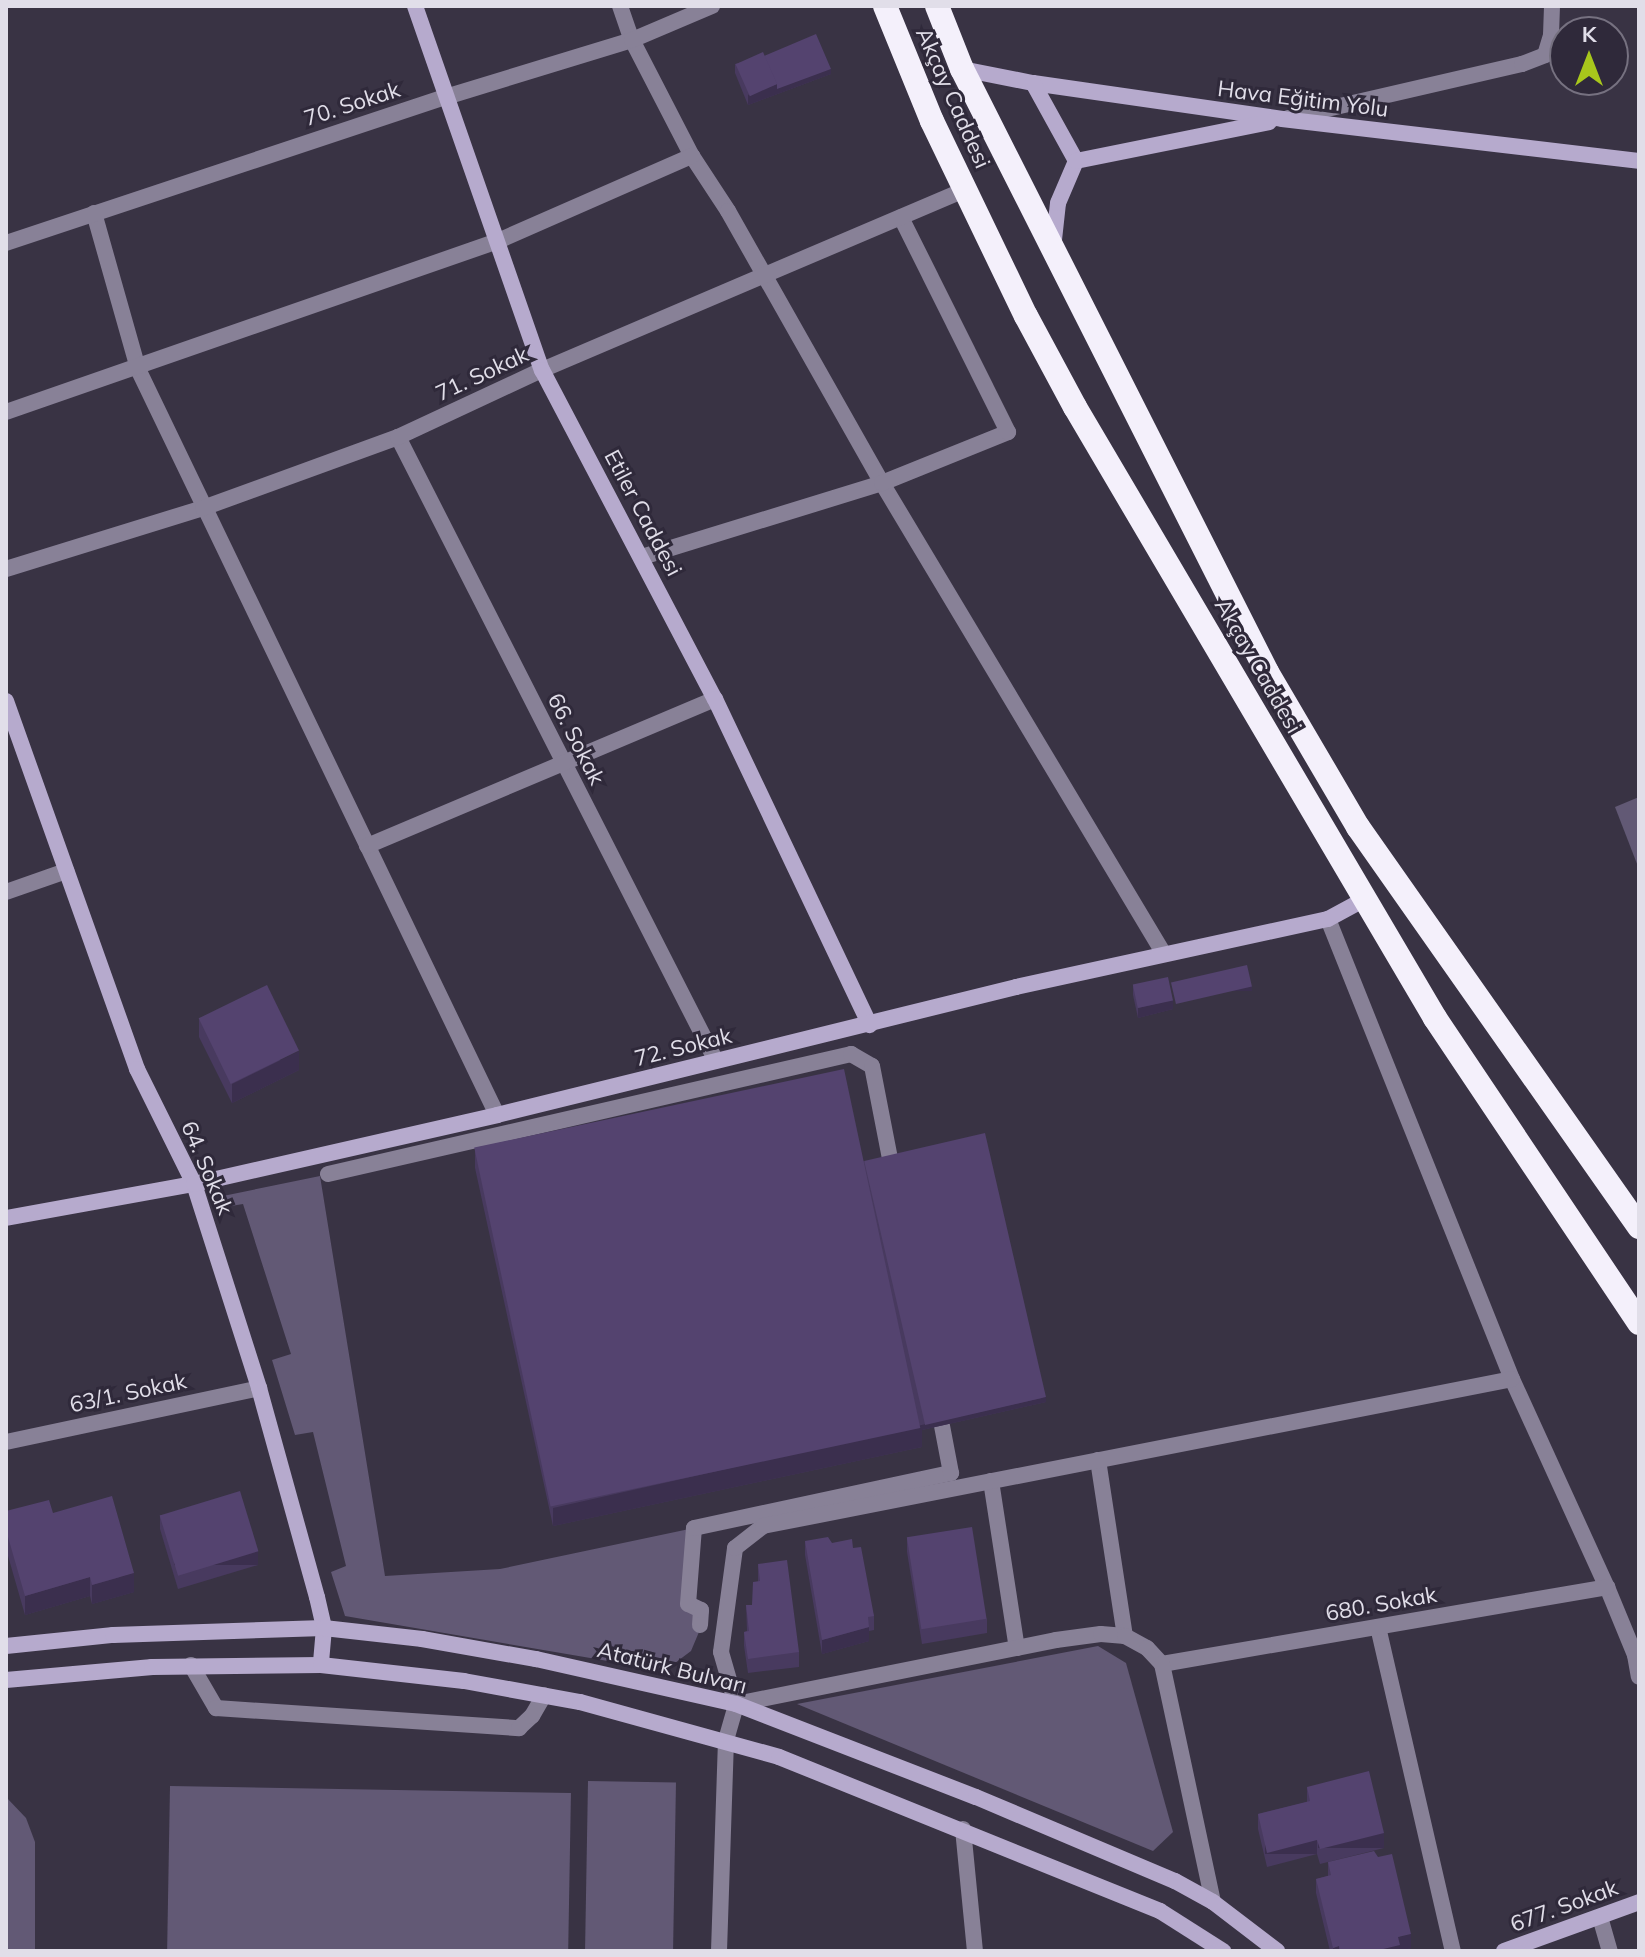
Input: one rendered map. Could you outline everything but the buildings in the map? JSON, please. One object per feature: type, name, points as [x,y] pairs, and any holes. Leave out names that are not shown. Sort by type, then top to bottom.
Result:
[{"type":"highway","name":"Akçay Caddesi","points":[[885,6],[965,190],[1075,407],[1471,1074],[1639,1323]]},
{"type":"highway","name":"Akçay Caddesi","points":[[937,6],[962,69],[1267,672],[1358,827],[1639,1227]]},
{"type":"street","name":"Etiler Caddesi","points":[[415,6],[449,96],[542,370],[715,699],[870,1025]]},
{"type":"street","points":[[620,6],[632,40],[692,156],[728,211],[762,276],[882,483],[1164,954]]},
{"type":"street","name":"70. Sokak","points":[[6,243],[449,96],[632,40],[712,6]]},
{"type":"street","points":[[1076,161],[1282,119],[1522,64],[1545,55],[1551,35],[1552,6]]},
{"type":"street","name":"Hava Eğitim Yolu","points":[[962,69],[1033,83],[1282,119],[1639,161]]},
{"type":"street","points":[[1033,83],[1076,161]]},
{"type":"street","points":[[6,412],[138,369],[498,241],[692,156]]},
{"type":"street","points":[[1053,251],[1058,203],[1076,161]]},
{"type":"street","name":"71. Sokak","points":[[6,569],[203,508],[398,437],[542,370],[965,190]]},
{"type":"street","points":[[94,213],[138,369],[497,1115]]},
{"type":"street","points":[[642,557],[882,483],[1008,432],[901,217]]},
{"type":"street","name":"66. Sokak","points":[[398,437],[716,1061]]},
{"type":"street","points":[[367,846],[715,699]]},
{"type":"street","name":"64. Sokak","points":[[6,701],[137,1069],[194,1184],[259,1388],[324,1628],[321,1665]]},
{"type":"street","points":[[6,892],[66,871]]},
{"type":"street","name":"72. Sokak","points":[[6,1218],[194,1184],[497,1115],[1164,954],[1328,919],[1365,899]]},
{"type":"street","points":[[1328,919],[1512,1379],[1635,1655],[1639,1677]]},
{"type":"street","points":[[328,1174],[851,1054],[872,1066],[896,1191]]},
{"type":"street","points":[[719,1951],[726,1740],[736,1704],[721,1652],[735,1548],[763,1526],[1512,1379]]},
{"type":"street","name":"63/1. Sokak","points":[[6,1442],[259,1388]]},
{"type":"street","points":[[700,1625],[701,1610],[688,1604],[694,1528],[951,1473],[936,1394]]},
{"type":"street","points":[[1098,1460],[1125,1636]]},
{"type":"street","points":[[991,1481],[1017,1648]]},
{"type":"street","name":"680. Sokak","points":[[1162,1664],[1607,1587]]},
{"type":"street","points":[[1378,1627],[1453,1951]]},
{"type":"street","name":"Atatürk Bulvarı","points":[[8,1641],[324,1628],[422,1639],[536,1659],[736,1704],[976,1797],[1175,1881],[1213,1902],[1277,1951]]},
{"type":"street","points":[[736,1704],[1017,1648],[1101,1634],[1125,1636],[1147,1648],[1162,1664],[1213,1902]]},
{"type":"street","points":[[191,1665],[216,1708],[519,1728],[532,1716],[544,1695]]},
{"type":"street","points":[[6,1680],[191,1665],[321,1665],[412,1674],[544,1695],[726,1740],[963,1829],[1160,1911],[1223,1951]]},
{"type":"street","points":[[963,1829],[975,1951]]},
{"type":"street","name":"677. Sokak","points":[[1504,1951],[1639,1902]]},
{"type":"street","points":[[1600,1917],[1610,1951]]},
{"type":"shaded area","points":[[1639,797],[1639,869],[1615,807]]},
{"type":"shaded area","points":[[320,1176],[385,1576],[500,1569],[694,1528],[688,1604],[701,1610],[699,1632],[691,1651],[667,1669],[345,1616],[331,1572],[346,1566],[313,1432],[295,1435],[272,1360],[291,1354],[243,1204],[225,1207],[223,1196]]},
{"type":"shaded area","points":[[1098,1646],[1126,1663],[1173,1832],[1153,1851],[797,1704]]},
{"type":"shaded area","points":[[588,1781],[676,1783],[673,1951],[585,1951]]},
{"type":"shaded area","points":[[170,1786],[571,1793],[568,1951],[167,1951]]},
{"type":"shaded area","points":[[6,1797],[26,1818],[35,1842],[35,1951],[6,1951]]}]
